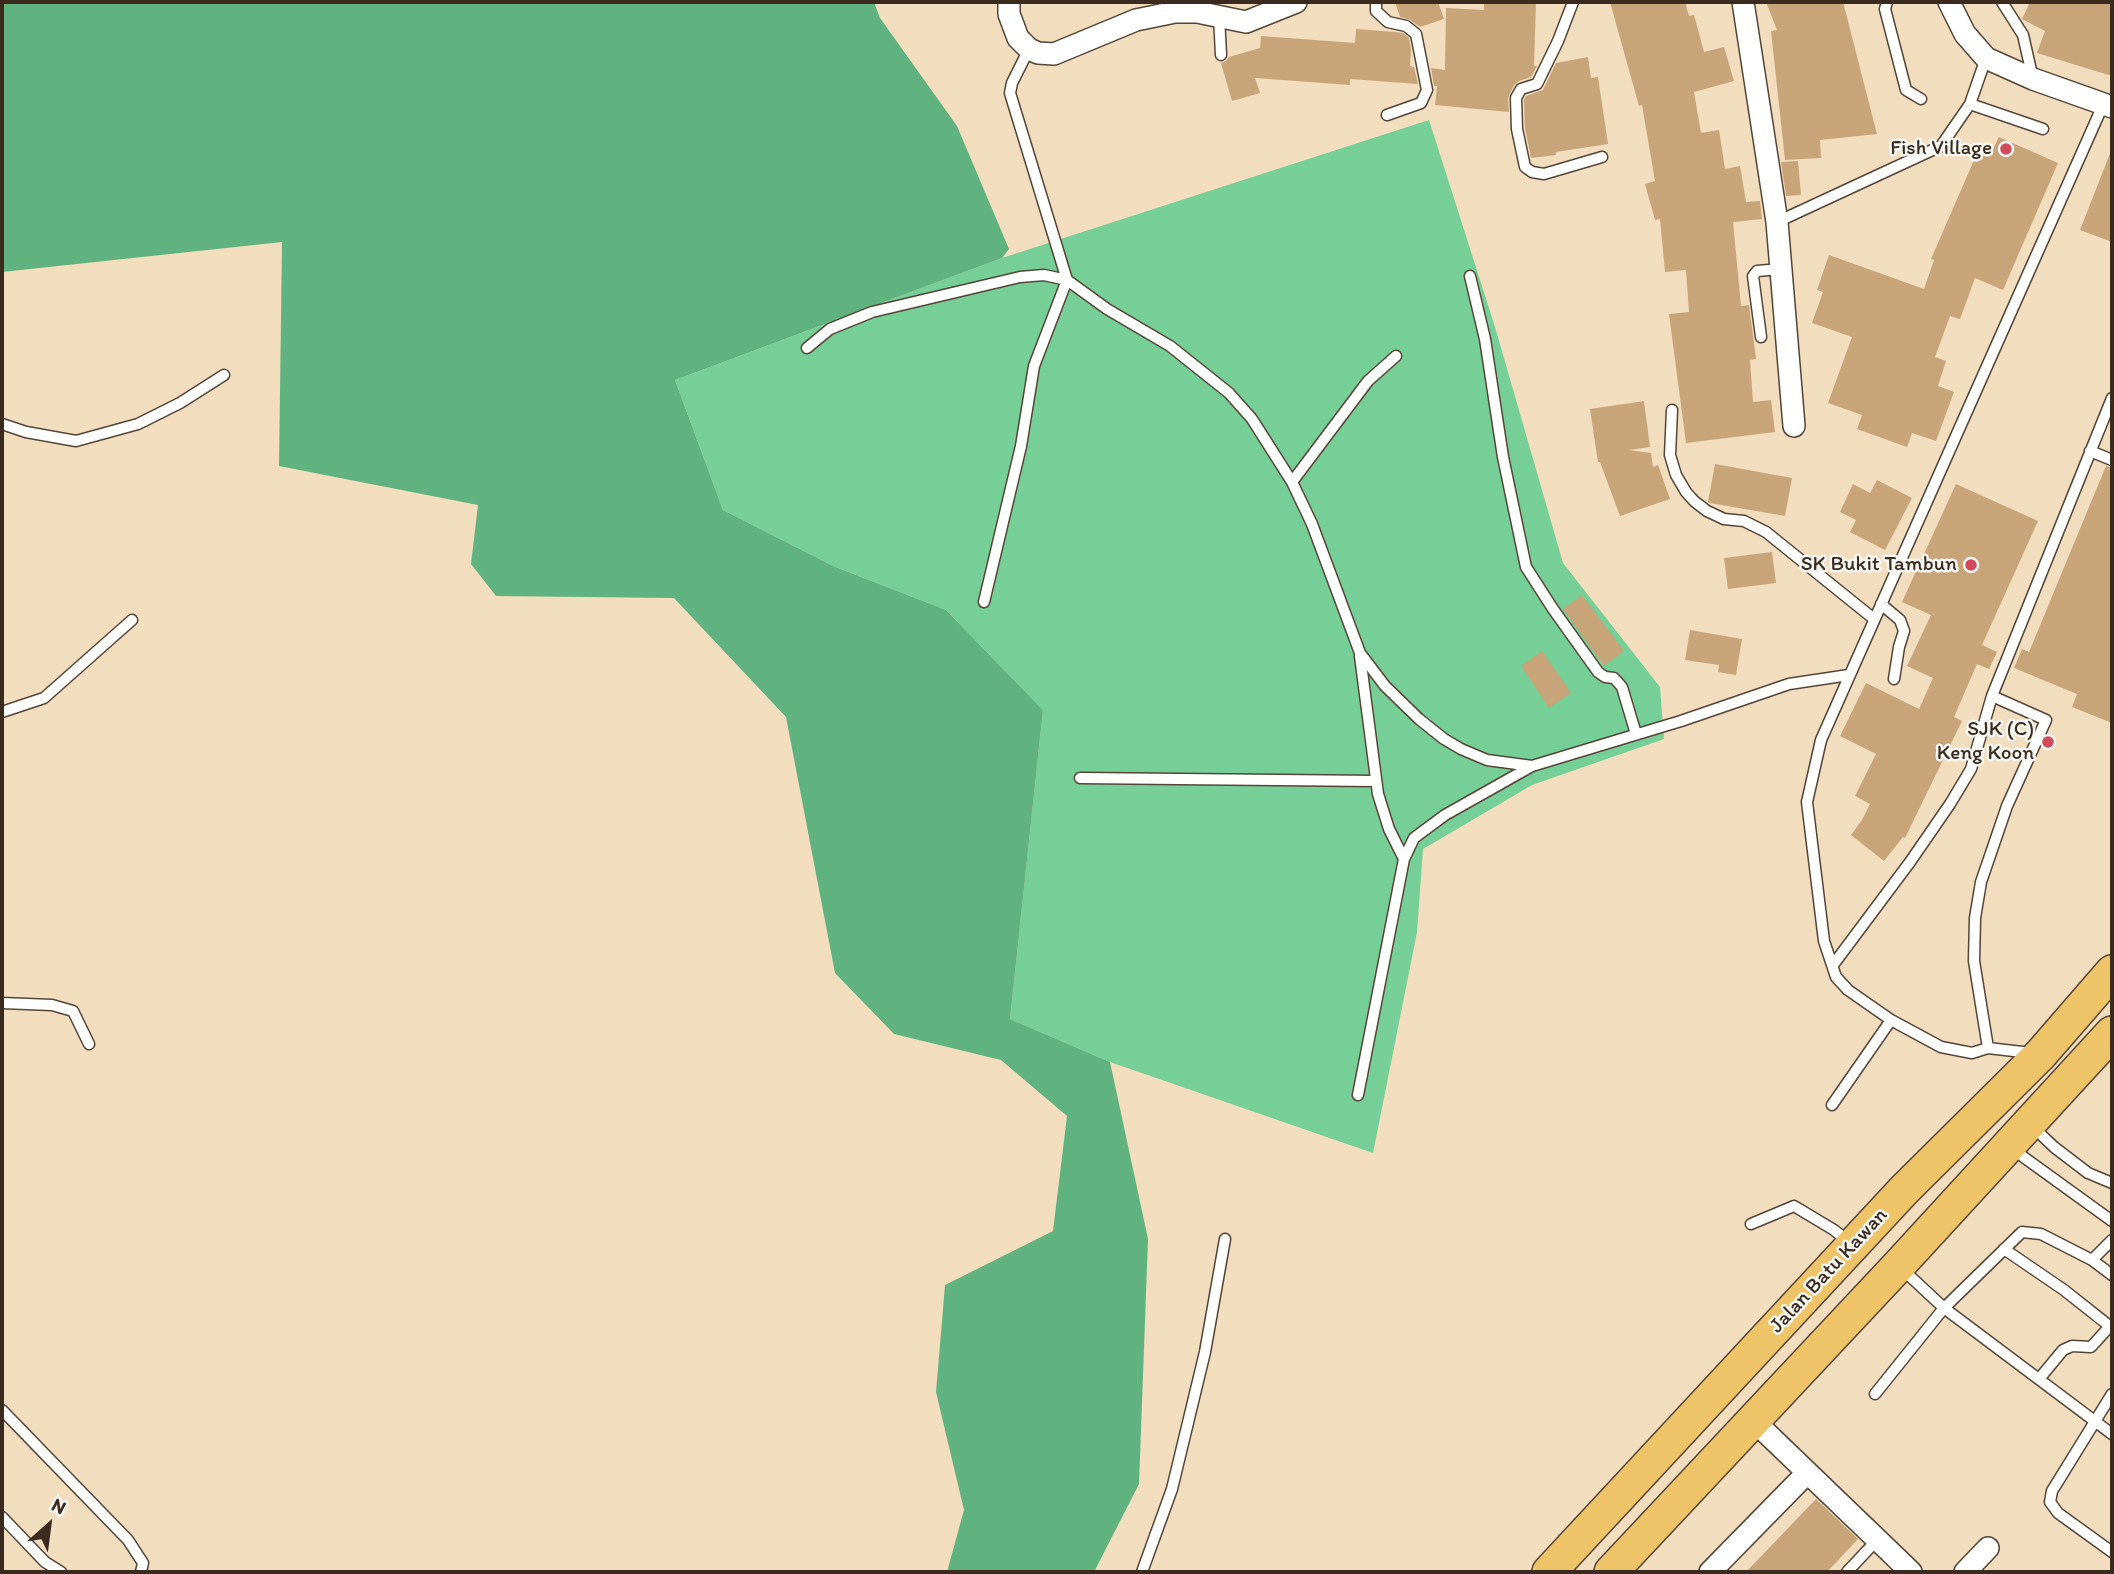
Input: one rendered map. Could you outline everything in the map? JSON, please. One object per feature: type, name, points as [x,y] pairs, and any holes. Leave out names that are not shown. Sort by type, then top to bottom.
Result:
[{"type":"main road","name":"Jalan Batu Kawan","points":[[1549,1572],[1904,1190],[2040,1054],[2112,972]]},
{"type":"main road","points":[[1611,1572],[2112,1033]]},
{"type":"street","points":[[1009,2],[1009,14],[1018,38],[1029,49],[1038,53],[1054,54],[1136,20],[1175,12],[1197,12],[1246,22],[1296,2]]},
{"type":"street","points":[[1743,2],[1777,222],[1794,426]]},
{"type":"street","points":[[1949,2],[1965,34],[1986,58],[2033,79],[2107,106]]},
{"type":"street","points":[[1754,1421],[1911,1572]]},
{"type":"street","points":[[1710,1572],[1807,1473]]},
{"type":"street","points":[[1965,1572],[1989,1548]]},
{"type":"lane","points":[[1376,2],[1376,11],[1388,22],[1406,26],[1416,34],[1427,90],[1421,103],[1387,115]]},
{"type":"lane","points":[[1573,2],[1537,84],[1521,89],[1516,98],[1517,129],[1525,167],[1532,172],[1544,174],[1602,157]]},
{"type":"lane","points":[[1887,2],[1885,9],[1906,90],[1921,99]]},
{"type":"lane","points":[[2003,2],[2023,35],[2033,79]]},
{"type":"lane","points":[[1219,16],[1221,55]]},
{"type":"lane","points":[[984,602],[1021,446],[1034,366],[1068,280],[1010,93],[1012,83],[1029,49]]},
{"type":"lane","points":[[1777,222],[1941,146],[1970,104],[1986,58]]},
{"type":"lane","points":[[1970,104],[2043,129]]},
{"type":"lane","points":[[2040,1054],[1988,1048],[1972,1053],[1941,1047],[1891,1020],[1848,990],[1836,977],[1824,941],[1807,802],[1821,740],[2107,106]]},
{"type":"lane","points":[[1761,337],[1753,276],[1757,271],[1781,269]]},
{"type":"lane","points":[[807,348],[830,329],[872,312],[1020,277],[1044,275],[1068,280],[1107,309],[1170,346],[1228,393],[1251,419],[1292,482],[1312,524],[1360,653],[1378,794],[1388,829],[1404,859]]},
{"type":"lane","points":[[1470,276],[1485,339],[1503,457],[1526,566],[1598,672],[1605,677],[1614,678],[1622,687],[1636,734]]},
{"type":"lane","points":[[1292,482],[1368,381],[1396,356]]},
{"type":"lane","points":[[2,424],[26,432],[76,441],[138,424],[180,403],[224,375]]},
{"type":"lane","points":[[1833,965],[1950,804],[1970,769],[1992,696],[2112,398]]},
{"type":"lane","points":[[1672,410],[1670,454],[1676,475],[1694,501],[1724,519],[1744,521],[1766,532],[1874,619]]},
{"type":"lane","points":[[2090,452],[2112,460]]},
{"type":"lane","points":[[1881,604],[1899,620],[1903,631],[1894,679]]},
{"type":"lane","points":[[2,712],[44,698],[132,620]]},
{"type":"lane","points":[[1360,653],[1385,686],[1444,739],[1487,760],[1532,766]]},
{"type":"lane","points":[[1358,1095],[1404,859],[1414,838],[1532,766],[1789,684],[1849,676]]},
{"type":"lane","points":[[1988,1048],[1974,961],[1975,918],[1981,882],[2007,806],[2046,720],[1992,696]]},
{"type":"lane","points":[[1080,778],[1376,781]]},
{"type":"lane","points":[[2,1003],[52,1005],[73,1011],[89,1044]]},
{"type":"lane","points":[[1832,1105],[1891,1020]]},
{"type":"lane","points":[[2019,1135],[2054,1147],[2088,1173],[2112,1183]]},
{"type":"lane","points":[[2019,1135],[2112,1222]]},
{"type":"lane","points":[[1751,1224],[1794,1206],[1853,1245]]},
{"type":"lane","points":[[1875,1394],[1944,1308],[2022,1232],[2042,1234],[2092,1260],[2112,1275]]},
{"type":"lane","points":[[1142,1572],[1172,1489],[1205,1352],[1225,1239]]},
{"type":"lane","points":[[2092,1260],[2112,1240]]},
{"type":"lane","points":[[2004,1249],[2064,1290],[2111,1327],[2091,1347],[2072,1346],[2063,1350],[2039,1379]]},
{"type":"lane","points":[[1898,1266],[1944,1308],[2112,1434]]},
{"type":"lane","points":[[2112,1394],[2052,1492],[2050,1503],[2057,1513],[2112,1552]]},
{"type":"lane","points":[[2,1409],[128,1540],[142,1563],[141,1572]]},
{"type":"lane","points":[[2,1517],[45,1563],[61,1572]]},
{"type":"lane","points":[[1847,1572],[1877,1540]]},
{"type":"green space","points":[[2,2],[874,2],[880,18],[957,126],[1009,249],[1002,258],[675,380],[723,510],[833,566],[946,610],[1043,710],[1010,1019],[1110,1062],[1148,1239],[1139,1484],[1094,1572],[947,1572],[964,1510],[936,1392],[945,1285],[1053,1231],[1067,1116],[1001,1060],[894,1034],[835,973],[786,717],[674,598],[496,596],[471,564],[478,505],[279,466],[282,242],[2,272]]},
{"type":"green space","points":[[1429,120],[1495,327],[1563,563],[1660,687],[1664,739],[1532,785],[1423,849],[1417,932],[1373,1153],[1110,1062],[1010,1019],[1043,710],[946,610],[833,566],[723,510],[675,380],[1002,258]]},
{"type":"building","points":[[1395,2],[1438,2],[1444,19],[1420,27],[1400,17]]},
{"type":"building","points":[[1484,2],[1536,2],[1534,66],[1537,66],[1531,77],[1514,85],[1508,98],[1509,112],[1435,105],[1437,86],[1434,86],[1431,68],[1445,70],[1446,8],[1484,10]]},
{"type":"building","points":[[1610,2],[1685,2],[1689,16],[1694,15],[1704,52],[1724,47],[1734,81],[1694,92],[1701,133],[1719,130],[1725,169],[1740,166],[1746,202],[1760,201],[1762,219],[1733,222],[1741,306],[1749,305],[1756,359],[1750,360],[1753,402],[1771,400],[1775,432],[1686,443],[1669,314],[1689,312],[1686,270],[1665,272],[1660,219],[1655,220],[1645,184],[1655,181],[1642,105],[1639,106]]},
{"type":"building","points":[[1766,2],[1843,2],[1877,134],[1820,140],[1821,158],[1785,160],[1771,31],[1777,30]]},
{"type":"building","points":[[2030,2],[2112,2],[2112,76],[2037,53],[2045,31],[2022,19]]},
{"type":"building","points":[[1356,29],[1403,33],[1409,38],[1410,66],[1414,67],[1418,84],[1350,79],[1350,85],[1255,78],[1260,93],[1232,101],[1221,63],[1229,57],[1260,48],[1261,36],[1355,43]]},
{"type":"building","points":[[1588,57],[1591,78],[1598,77],[1608,144],[1531,158],[1525,128],[1526,96],[1543,90],[1556,63]]},
{"type":"building","points":[[1999,137],[2058,163],[2003,290],[1975,278],[1960,319],[1950,316],[1935,357],[1946,361],[1938,386],[1954,392],[1936,441],[1912,433],[1907,447],[1857,429],[1862,415],[1828,403],[1852,337],[1812,323],[1823,292],[1817,290],[1829,255],[1924,289],[1934,260],[1931,259],[1981,144],[1993,149]]},
{"type":"building","points":[[2112,152],[2112,242],[2080,230]]},
{"type":"building","points":[[1798,161],[1801,195],[1786,196],[1781,162]]},
{"type":"building","points":[[1644,401],[1650,447],[1629,450],[1651,453],[1653,467],[1658,465],[1670,499],[1620,516],[1598,462],[1590,409]]},
{"type":"building","points":[[1715,464],[1792,478],[1785,516],[1708,502]]},
{"type":"building","points":[[2106,466],[2112,468],[2112,723],[2072,707],[2077,694],[2014,668],[2022,649],[2029,652]]},
{"type":"building","points":[[1877,480],[1912,498],[1885,550],[1850,532],[1856,520],[1840,512],[1853,484],[1870,493]]},
{"type":"building","points":[[1956,484],[2038,521],[1982,645],[1997,652],[1989,669],[1977,664],[1954,717],[1962,721],[1905,838],[1903,837],[1884,861],[1851,835],[1870,804],[1855,796],[1876,754],[1840,736],[1866,683],[1919,709],[1933,678],[1907,666],[1931,615],[1902,602]]},
{"type":"building","points":[[1772,552],[1776,583],[1728,589],[1724,558]]},
{"type":"building","points":[[1582,595],[1624,651],[1604,666],[1563,609]]},
{"type":"building","points":[[1690,630],[1742,639],[1736,675],[1718,672],[1719,665],[1685,660]]},
{"type":"building","points":[[1542,651],[1571,693],[1549,708],[1521,666]]},
{"type":"building","points":[[1816,1499],[1858,1539],[1827,1572],[1746,1572]]},
{"type":"place","name":"Fish Village","points":[[2006,149]]},
{"type":"place","name":"SK Bukit Tambun","points":[[1971,565]]},
{"type":"place","name":"SJK (C) Keng Koon","points":[[2048,742]]}]
